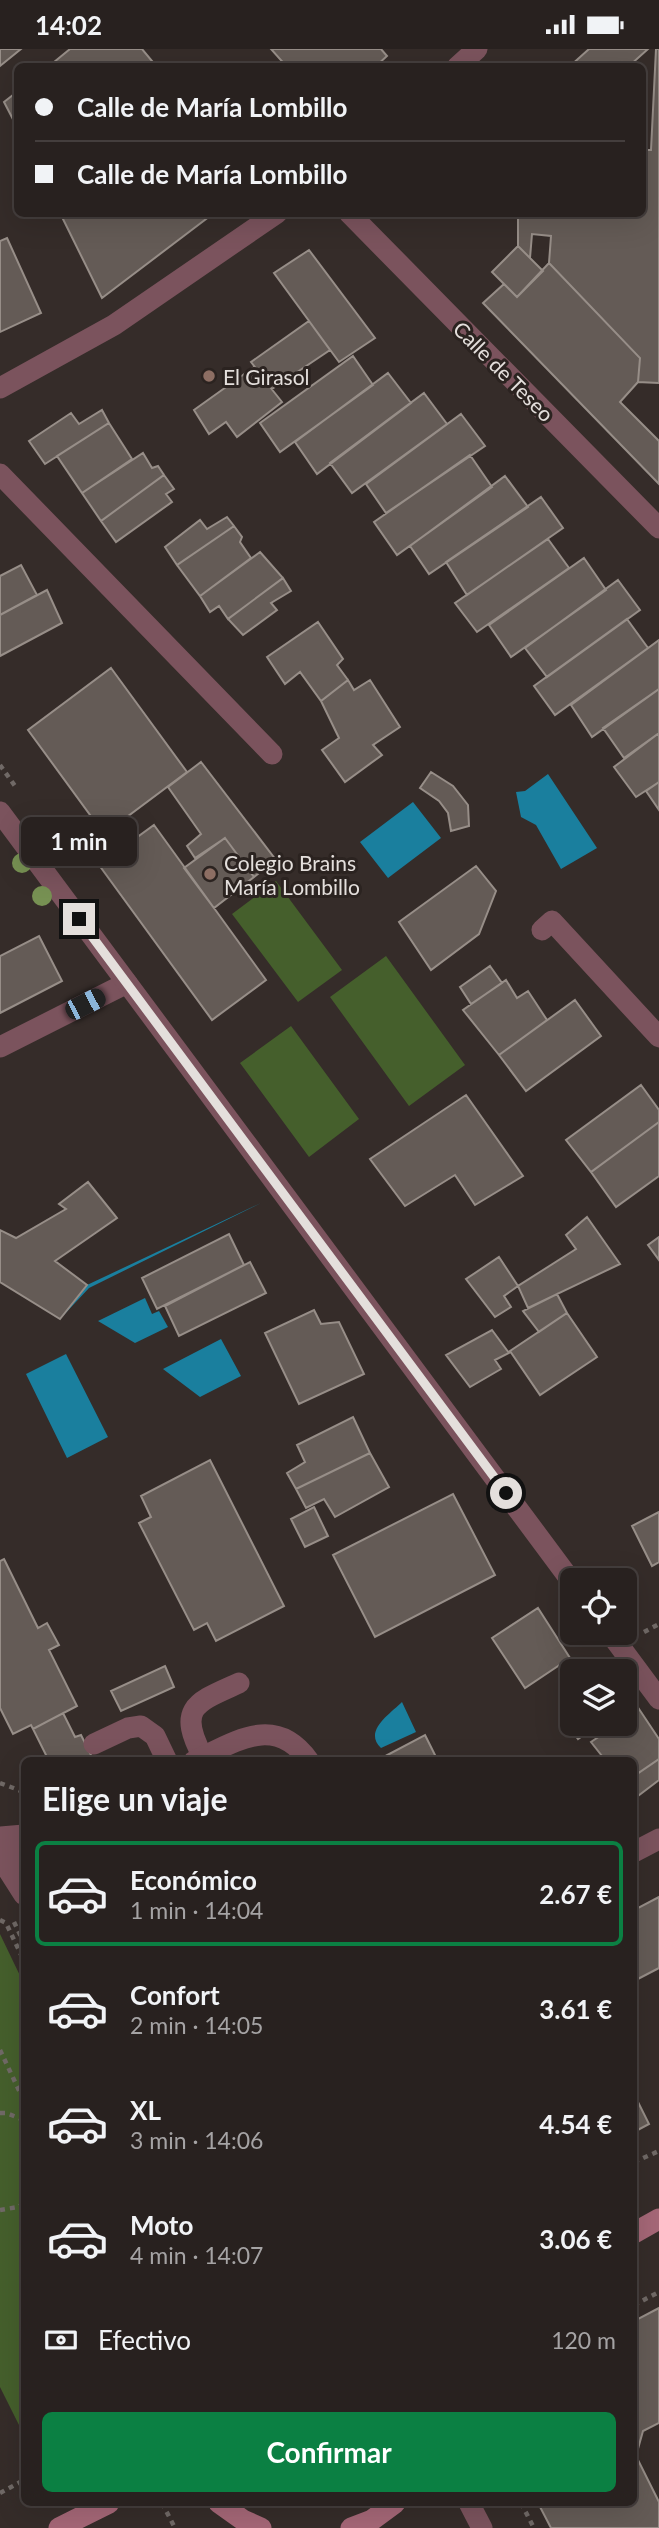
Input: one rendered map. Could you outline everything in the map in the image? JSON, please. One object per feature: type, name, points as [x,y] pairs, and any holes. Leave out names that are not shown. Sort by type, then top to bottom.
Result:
[{"type":"street","points":[[461,63],[477,49]]},
{"type":"street","points":[[0,388],[114,325],[271,217]]},
{"type":"street","name":"Calle de Teseo","points":[[353,217],[659,528]]},
{"type":"street","points":[[0,474],[272,754]]},
{"type":"street","points":[[0,812],[562,1568]]},
{"type":"street","points":[[542,930],[552,921],[659,1037]]},
{"type":"street","points":[[0,1047],[127,983]]},
{"type":"street","points":[[619,1645],[659,1699]]},
{"type":"street","points":[[197,1757],[190,1723],[195,1710],[204,1699],[239,1683]]},
{"type":"street","points":[[94,1744],[128,1728],[141,1726],[155,1736],[165,1757]]},
{"type":"street","points":[[202,1757],[248,1735],[266,1734],[281,1736],[305,1757]]},
{"type":"street","points":[[0,1837],[21,1835]]},
{"type":"street","points":[[637,1850],[659,1839]]},
{"type":"street","points":[[0,1845],[21,1857]]},
{"type":"street","points":[[0,1857],[21,1890]]},
{"type":"street","points":[[637,2231],[659,2220]]},
{"type":"street","points":[[59,2528],[103,2506]]},
{"type":"street","points":[[223,2506],[250,2525]]},
{"type":"street","points":[[351,2528],[372,2520],[392,2506]]},
{"type":"street","points":[[471,2506],[482,2528]]},
{"type":"path","points":[[643,1633],[659,1624]]},
{"type":"path","points":[[0,1783],[21,1791]]},
{"type":"path","points":[[0,1920],[6,1923],[21,1954]]},
{"type":"path","points":[[14,1939],[21,1936]]},
{"type":"path","points":[[0,2050],[21,2095]]},
{"type":"path","points":[[0,2113],[6,2112],[21,2119]]},
{"type":"path","points":[[637,2161],[659,2151]]},
{"type":"path","points":[[0,2210],[21,2205]]},
{"type":"path","points":[[637,2303],[659,2292]]},
{"type":"path","points":[[0,2493],[21,2482]]},
{"type":"path","points":[[164,2506],[175,2528]]},
{"type":"path","points":[[523,2506],[534,2528]]},
{"type":"green space","points":[[276,881],[342,970],[298,1002],[232,914]]},
{"type":"green space","points":[[386,956],[465,1065],[409,1106],[330,997]]},
{"type":"green space","points":[[291,1026],[359,1119],[309,1157],[240,1063]]},
{"type":"green space","points":[[0,1934],[21,1978],[21,2429],[0,2387]]},
{"type":"water","points":[[548,774],[597,848],[561,869],[536,825],[521,817],[516,792],[525,791]]},
{"type":"water","points":[[413,802],[441,838],[388,878],[360,842]]},
{"type":"water","points":[[261,1203],[89,1288],[60,1319],[87,1285]]},
{"type":"water","points":[[145,1298],[152,1314],[159,1311],[168,1327],[135,1343],[98,1321]]},
{"type":"water","points":[[221,1339],[241,1376],[200,1397],[163,1369]]},
{"type":"water","points":[[66,1354],[108,1437],[67,1458],[26,1374]]},
{"type":"water","points":[[402,1702],[416,1732],[381,1748],[376,1742],[377,1729],[385,1717]]},
{"type":"building","points":[[0,49],[21,49],[0,66]]},
{"type":"building","points":[[70,49],[142,49],[154,63],[53,63]]},
{"type":"building","points":[[271,49],[381,49],[387,56],[379,63],[283,63]]},
{"type":"building","points":[[589,49],[648,49],[632,63],[573,63]]},
{"type":"building","points":[[656,49],[659,49],[659,383],[638,382],[640,358],[549,263],[551,236],[532,234],[530,258],[518,246],[518,217],[646,217],[646,150],[651,150]]},
{"type":"building","points":[[14,94],[14,121],[4,102]]},
{"type":"building","points":[[62,217],[209,217],[102,298]]},
{"type":"building","points":[[7,238],[41,313],[0,332],[0,241]]},
{"type":"building","points":[[518,246],[543,271],[517,297],[492,272]]},
{"type":"building","points":[[309,250],[375,338],[339,362],[274,273]]},
{"type":"building","points":[[549,263],[640,358],[638,382],[620,402],[659,441],[659,484],[483,303],[504,284],[517,297]]},
{"type":"building","points":[[309,321],[330,350],[272,389],[251,362]]},
{"type":"building","points":[[353,356],[373,385],[280,452],[260,423]]},
{"type":"building","points":[[254,367],[282,402],[237,437],[226,422],[209,434],[194,410]]},
{"type":"building","points":[[388,373],[411,403],[317,474],[295,442]]},
{"type":"building","points":[[424,393],[447,424],[352,493],[330,463]]},
{"type":"building","points":[[102,410],[109,423],[45,464],[29,441],[71,413],[79,424]]},
{"type":"building","points":[[461,414],[485,446],[386,513],[366,484]]},
{"type":"building","points":[[109,423],[132,459],[82,493],[57,456]]},
{"type":"building","points":[[143,453],[152,468],[158,466],[164,475],[101,521],[82,493]]},
{"type":"building","points":[[470,455],[492,487],[397,555],[374,522]]},
{"type":"building","points":[[164,475],[174,489],[166,494],[172,502],[116,542],[101,521]]},
{"type":"building","points":[[505,476],[528,507],[429,574],[410,546]]},
{"type":"building","points":[[541,497],[563,528],[467,595],[446,562]]},
{"type":"building","points":[[227,517],[234,526],[177,565],[165,547],[200,520],[207,529]]},
{"type":"building","points":[[234,526],[242,537],[240,542],[251,558],[200,596],[177,565]]},
{"type":"building","points":[[548,539],[569,568],[477,632],[455,603]]},
{"type":"building","points":[[260,552],[283,578],[228,619],[219,606],[210,612],[200,596]]},
{"type":"building","points":[[584,558],[606,590],[511,657],[489,625]]},
{"type":"building","points":[[21,565],[37,595],[0,615],[0,576]]},
{"type":"building","points":[[283,578],[291,591],[271,603],[277,610],[243,635],[228,619]]},
{"type":"building","points":[[618,580],[640,610],[547,677],[525,648]]},
{"type":"building","points":[[47,590],[62,623],[0,656],[0,615]]},
{"type":"building","points":[[627,619],[648,648],[555,715],[534,686]]},
{"type":"building","points":[[318,622],[343,659],[337,665],[348,680],[321,701],[300,672],[285,684],[267,657]]},
{"type":"building","points":[[659,640],[659,689],[592,737],[571,705]]},
{"type":"building","points":[[111,668],[187,772],[104,834],[28,730]]},
{"type":"building","points":[[348,680],[354,690],[370,680],[400,727],[373,745],[382,755],[345,782],[322,750],[339,738],[321,701]]},
{"type":"building","points":[[659,689],[659,733],[624,758],[603,728]]},
{"type":"building","points":[[659,733],[659,782],[636,797],[614,767]]},
{"type":"building","points":[[201,762],[276,860],[254,877],[225,838],[195,858],[187,846],[201,834],[168,787]]},
{"type":"building","points":[[431,772],[453,786],[468,805],[469,826],[451,831],[448,813],[439,801],[420,788]]},
{"type":"building","points":[[659,782],[659,810],[646,791]]},
{"type":"building","points":[[154,825],[266,980],[212,1020],[99,865]]},
{"type":"building","points":[[225,838],[254,877],[214,908],[184,868]]},
{"type":"building","points":[[476,866],[496,891],[479,934],[431,970],[399,922]]},
{"type":"building","points":[[39,936],[62,981],[0,1013],[0,956]]},
{"type":"building","points":[[490,966],[502,983],[471,1004],[460,987]]},
{"type":"building","points":[[506,980],[517,998],[528,991],[547,1020],[499,1055],[463,1010]]},
{"type":"building","points":[[575,1000],[601,1036],[526,1091],[499,1055]]},
{"type":"building","points":[[641,1085],[659,1110],[659,1122],[591,1172],[566,1140]]},
{"type":"building","points":[[466,1095],[523,1176],[475,1205],[455,1175],[405,1206],[370,1159]]},
{"type":"building","points":[[659,1122],[659,1176],[616,1207],[591,1172]]},
{"type":"building","points":[[88,1182],[117,1218],[55,1261],[87,1285],[60,1319],[0,1282],[0,1230],[16,1238],[66,1209],[59,1204]]},
{"type":"building","points":[[587,1217],[620,1264],[528,1308],[518,1286],[576,1249],[566,1235]]},
{"type":"building","points":[[229,1234],[244,1265],[157,1309],[142,1278]]},
{"type":"building","points":[[659,1237],[659,1260],[648,1245]]},
{"type":"building","points":[[499,1257],[518,1286],[504,1296],[511,1307],[495,1317],[466,1279]]},
{"type":"building","points":[[250,1262],[266,1293],[179,1336],[165,1306]]},
{"type":"building","points":[[557,1294],[567,1313],[539,1332],[523,1311]]},
{"type":"building","points":[[314,1310],[321,1324],[339,1322],[364,1374],[299,1404],[265,1333]]},
{"type":"building","points":[[567,1313],[597,1357],[540,1395],[510,1351]]},
{"type":"building","points":[[492,1330],[509,1353],[495,1360],[501,1369],[470,1387],[446,1355]]},
{"type":"building","points":[[353,1417],[370,1453],[296,1489],[287,1473],[305,1462],[297,1445]]},
{"type":"building","points":[[370,1453],[389,1487],[335,1517],[324,1499],[306,1508],[296,1489]]},
{"type":"building","points":[[210,1460],[284,1606],[216,1641],[207,1623],[194,1630],[139,1523],[151,1517],[141,1496]]},
{"type":"building","points":[[453,1494],[495,1575],[375,1637],[333,1555]]},
{"type":"building","points":[[314,1507],[328,1536],[305,1547],[291,1519]]},
{"type":"building","points":[[659,1512],[659,1562],[652,1566],[632,1526]]},
{"type":"building","points":[[4,1559],[38,1628],[47,1623],[59,1645],[49,1650],[77,1706],[33,1729],[31,1725],[13,1734],[0,1708],[0,1561]]},
{"type":"building","points":[[538,1608],[570,1658],[560,1659],[560,1665],[525,1688],[492,1638]]},
{"type":"building","points":[[165,1666],[174,1687],[121,1711],[111,1691]]},
{"type":"building","points":[[639,1709],[659,1739],[659,1759],[637,1774],[637,1757],[603,1757],[591,1742],[600,1736],[637,1736]]},
{"type":"building","points":[[63,1713],[75,1737],[81,1735],[92,1757],[47,1757],[33,1729]]},
{"type":"building","points":[[425,1735],[436,1757],[384,1757]]},
{"type":"building","points":[[659,1759],[659,1780],[637,1797],[637,1774]]},
{"type":"building","points":[[659,1897],[659,1968],[637,1979],[637,1908]]},
{"type":"building","points":[[637,2100],[649,2124],[637,2130]]},
{"type":"building","points":[[659,2308],[659,2423],[643,2431],[637,2452],[637,2319]]},
{"type":"building","points":[[637,2458],[659,2502],[659,2528],[551,2528],[540,2506],[637,2506]]},
{"type":"place","name":"El Girasol","points":[[209,376]]},
{"type":"place","name":"Colegio Brains María Lombillo","points":[[210,874]]},
{"type":"route","points":[[79,919],[506,1493]]}]
